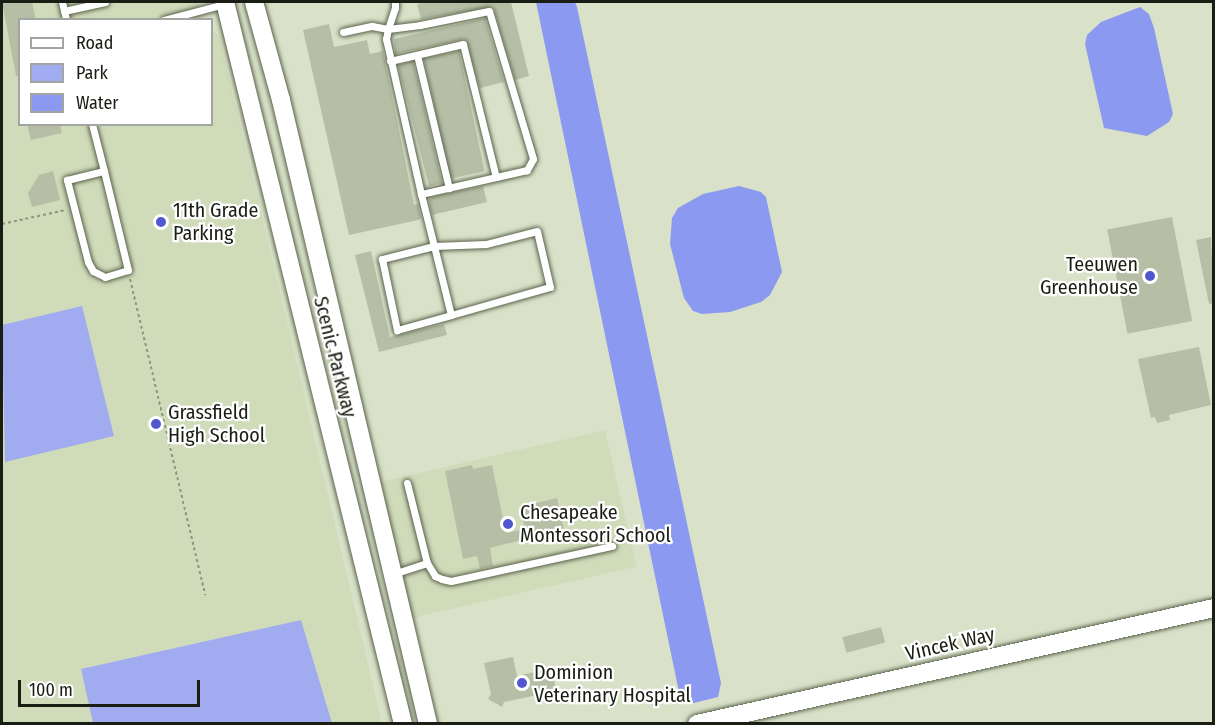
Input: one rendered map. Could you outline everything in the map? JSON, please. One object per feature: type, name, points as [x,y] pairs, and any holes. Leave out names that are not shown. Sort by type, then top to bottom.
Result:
[{"type":"street","name":"Scenic Parkway","points":[[228,2],[403,723]]},
{"type":"street","name":"Scenic Parkway","points":[[254,2],[428,723]]},
{"type":"street","name":"Vincek Way","points":[[697,723],[1214,608]]},
{"type":"lane","points":[[62,2],[66,18]]},
{"type":"lane","points":[[64,11],[105,2]]},
{"type":"lane","points":[[171,18],[228,2]]},
{"type":"lane","points":[[395,2],[386,39],[451,315]]},
{"type":"lane","points":[[344,32],[372,26],[388,29],[486,10],[492,15],[532,159],[527,170],[421,194]]},
{"type":"lane","points":[[390,61],[464,44],[496,177]]},
{"type":"lane","points":[[417,55],[449,188]]},
{"type":"lane","points":[[93,126],[104,171],[128,270],[105,277],[93,271],[88,262],[67,180],[104,171]]},
{"type":"lane","points":[[537,231],[550,287],[451,315],[397,330],[382,259],[434,246],[486,244],[537,231]]},
{"type":"lane","points":[[407,483],[427,563],[435,576],[451,581],[612,546]]},
{"type":"lane","points":[[393,574],[427,563]]},
{"type":"path","points":[[2,224],[64,209],[68,219]]},
{"type":"path","points":[[122,280],[130,278],[132,283],[205,595]]},
{"type":"shaded area","name":"Grassfield High School","points":[[2,2],[198,2],[202,18],[18,18],[18,126],[213,126],[213,32],[219,36],[382,723],[2,723]]},
{"type":"shaded area","name":"Chesapeake Montessori School","points":[[605,430],[636,566],[410,619],[379,482]]},
{"type":"green space","points":[[82,306],[114,436],[5,462],[2,325]]},
{"type":"green space","points":[[301,620],[332,723],[93,723],[81,669]]},
{"type":"water","points":[[536,2],[575,2],[577,7],[721,683],[718,697],[694,703],[683,702],[679,692]]},
{"type":"water","points":[[1140,7],[1149,14],[1154,28],[1173,114],[1169,122],[1147,136],[1104,128],[1085,44],[1087,35],[1101,22]]},
{"type":"water","points":[[739,186],[761,192],[766,197],[782,272],[770,295],[761,302],[730,312],[702,314],[693,311],[684,298],[670,244],[672,218],[678,208],[703,194]]},
{"type":"building","points":[[2,2],[32,2],[36,18],[18,18],[18,76],[16,76]]},
{"type":"building","points":[[511,2],[529,76],[515,80],[493,7],[421,19],[417,4]]},
{"type":"building","points":[[485,18],[504,82],[480,88],[464,39],[395,54],[394,39]]},
{"type":"building","points":[[329,24],[334,47],[367,40],[370,54],[383,51],[414,205],[418,204],[421,218],[418,220],[349,235],[303,30]]},
{"type":"building","points":[[459,51],[485,171],[449,179],[424,58]]},
{"type":"building","points":[[413,61],[442,183],[429,186],[398,65]]},
{"type":"building","points":[[28,126],[60,126],[62,133],[31,140]]},
{"type":"building","points":[[53,171],[60,200],[32,207],[28,193],[39,175]]},
{"type":"building","points":[[483,186],[487,202],[432,215],[429,201],[432,197]]},
{"type":"building","name":"Teeuwen Greenhouse","points":[[1172,217],[1192,321],[1127,334],[1107,230]]},
{"type":"building","points":[[1211,237],[1214,303],[1209,304],[1196,240]]},
{"type":"building","points":[[371,251],[390,337],[444,324],[447,335],[379,352],[355,255]]},
{"type":"building","points":[[1199,347],[1211,405],[1169,415],[1170,420],[1157,423],[1155,417],[1151,418],[1138,359]]},
{"type":"building","points":[[472,465],[473,469],[492,465],[506,533],[525,529],[520,507],[557,498],[564,529],[490,548],[493,566],[480,569],[477,556],[463,559],[445,471]]},
{"type":"building","points":[[881,627],[885,642],[847,653],[842,637]]},
{"type":"building","name":"Dominion Veterinary Hospital","points":[[513,657],[517,676],[552,668],[556,691],[504,702],[502,707],[488,699],[491,694],[484,663]]},
{"type":"place","name":"11th Grade Parking","points":[[161,222]]},
{"type":"place","name":"Teeuwen Greenhouse","points":[[1150,276]]},
{"type":"place","name":"Grassfield High School","points":[[156,424]]},
{"type":"place","name":"Chesapeake Montessori School","points":[[508,524]]},
{"type":"place","name":"Dominion Veterinary Hospital","points":[[522,683]]}]
